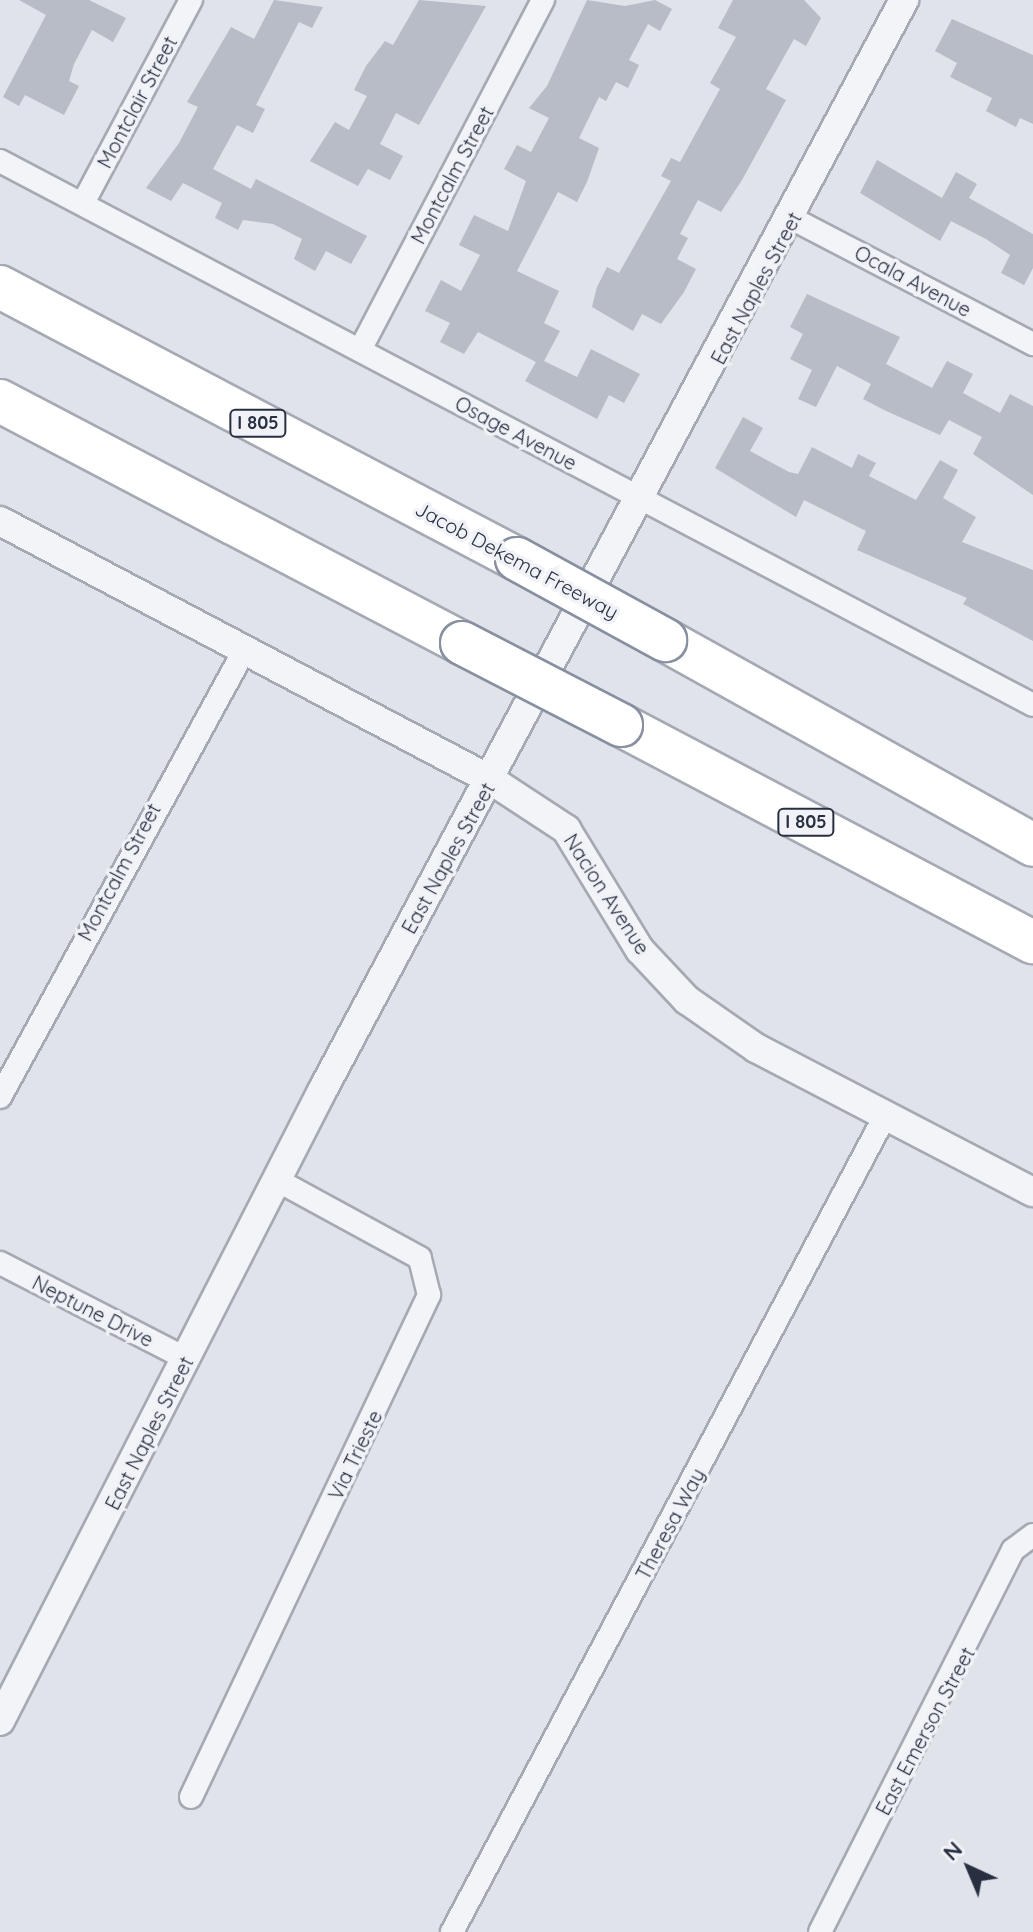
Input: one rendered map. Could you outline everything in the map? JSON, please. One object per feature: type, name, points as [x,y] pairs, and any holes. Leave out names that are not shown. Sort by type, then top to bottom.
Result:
[{"type":"highway","name":"Jacob Dekema Freeway","points":[[0,287],[517,559],[1033,836]]},
{"type":"highway","name":"I 805","points":[[0,401],[1033,942]]},
{"type":"highway","points":[[665,640],[1033,845]]},
{"type":"street","name":"Montclair Street","points":[[83,203],[191,0]]},
{"type":"street","name":"Montcalm Street","points":[[360,350],[543,0]]},
{"type":"street","name":"East Naples Street","points":[[0,1721],[277,1180],[793,219],[904,0]]},
{"type":"street","name":"Osage Avenue","points":[[0,161],[1033,705]]},
{"type":"street","name":"Ocala Avenue","points":[[793,219],[1033,344]]},
{"type":"street","name":"Nacion Avenue","points":[[0,521],[491,780],[566,829],[640,950],[687,1000],[756,1048],[1033,1192]]},
{"type":"street","name":"Montcalm Street","points":[[0,1097],[180,756],[244,651]]},
{"type":"street","name":"Theresa Way","points":[[452,1932],[886,1114]]},
{"type":"street","name":"Via Trieste","points":[[191,1797],[429,1295],[420,1258],[277,1180]]},
{"type":"street","name":"Neptune Drive","points":[[0,1263],[187,1359]]},
{"type":"street","name":"East Emerson Street","points":[[820,1932],[1013,1550],[1033,1535]]},
{"type":"building","points":[[19,0],[89,0],[126,18],[113,42],[92,30],[74,64],[69,81],[79,86],[64,115],[25,95],[19,106],[3,97],[46,15]]},
{"type":"building","points":[[274,0],[323,7],[312,28],[299,22],[256,105],[265,109],[253,133],[237,125],[213,169],[251,189],[256,179],[367,236],[351,264],[326,251],[315,271],[294,259],[302,239],[273,224],[243,220],[238,230],[215,218],[222,203],[183,183],[171,201],[146,188],[179,143],[198,107],[187,102],[231,27],[254,39]]},
{"type":"building","points":[[419,0],[486,6],[419,125],[396,113],[380,144],[403,156],[390,180],[368,169],[358,186],[310,161],[335,122],[349,130],[367,96],[354,90],[366,66],[385,41],[393,45]]},
{"type":"building","points":[[587,0],[625,6],[655,0],[672,9],[660,31],[648,24],[629,60],[639,65],[628,88],[616,82],[606,101],[599,97],[579,138],[599,148],[587,182],[577,202],[558,192],[517,271],[559,291],[544,323],[560,331],[544,361],[577,377],[591,349],[640,374],[624,403],[609,395],[597,419],[525,381],[536,362],[478,332],[464,354],[440,342],[450,323],[425,311],[441,280],[461,291],[480,255],[459,245],[474,215],[508,231],[526,181],[504,169],[517,145],[531,152],[549,118],[529,108],[547,86]]},
{"type":"building","points":[[733,0],[804,0],[821,18],[806,46],[794,39],[766,89],[786,100],[742,180],[721,212],[698,200],[680,234],[688,238],[677,259],[696,269],[684,292],[661,324],[642,314],[633,331],[592,307],[597,287],[607,267],[619,273],[671,181],[661,176],[671,158],[680,162],[720,89],[710,83],[736,37],[718,28]]},
{"type":"building","points":[[952,19],[1033,55],[1033,124],[1020,118],[1016,127],[986,111],[992,98],[950,77],[957,63],[935,51]]},
{"type":"building","points":[[877,160],[942,198],[956,172],[977,184],[969,198],[1033,234],[1033,268],[1024,285],[1001,273],[1010,255],[986,239],[951,221],[940,241],[860,193]]},
{"type":"building","points":[[807,294],[900,337],[886,364],[932,388],[947,361],[973,374],[963,393],[1000,413],[1010,394],[1033,406],[1033,495],[973,454],[982,437],[949,420],[940,435],[884,410],[863,399],[871,384],[837,366],[816,407],[798,399],[812,370],[790,359],[803,334],[790,327]]},
{"type":"building","points":[[743,417],[763,428],[750,451],[789,472],[798,474],[812,447],[852,468],[858,454],[876,463],[869,476],[916,500],[940,460],[958,470],[943,498],[976,517],[962,542],[1033,570],[1033,641],[963,604],[967,598],[857,550],[866,531],[804,500],[796,517],[715,468]]}]
